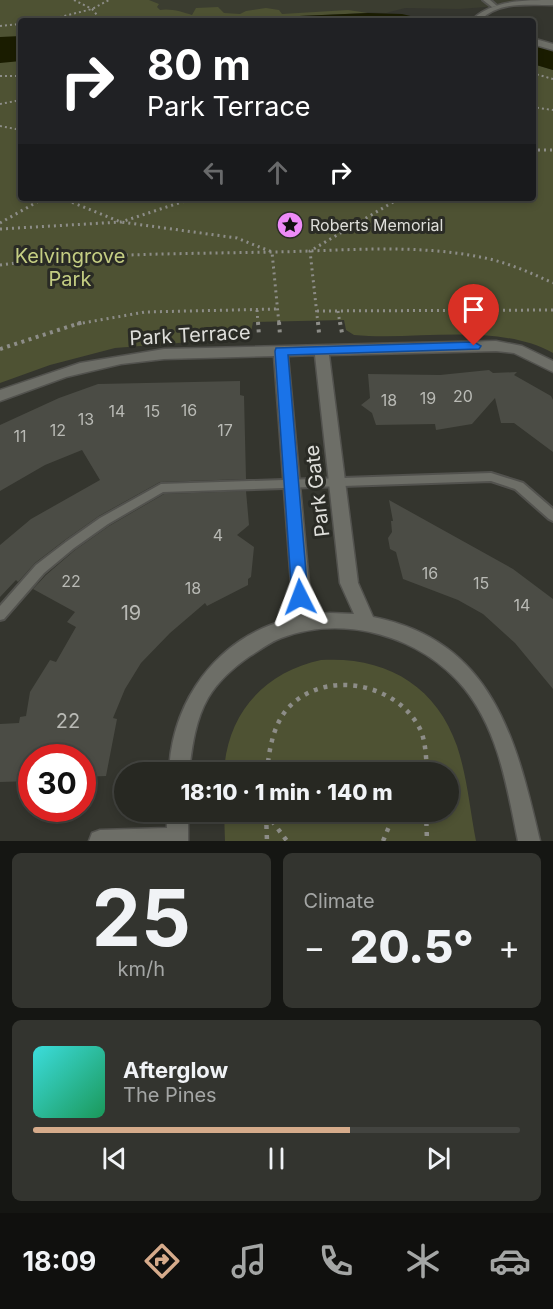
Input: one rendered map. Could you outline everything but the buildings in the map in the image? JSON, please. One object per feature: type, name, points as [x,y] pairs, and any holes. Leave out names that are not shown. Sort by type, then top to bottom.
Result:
[{"type":"street","points":[[476,18],[495,6],[553,2]]},
{"type":"street","points":[[536,42],[553,47]]},
{"type":"street","name":"Park Terrace","points":[[0,396],[62,370],[116,359],[164,354],[496,346],[517,349],[553,366]]},
{"type":"street","name":"Park Gate","points":[[321,349],[349,583],[367,624]]},
{"type":"street","name":"Park Gate","points":[[281,351],[300,583],[298,611],[294,626]]},
{"type":"street","points":[[180,762],[186,723],[201,693],[227,661],[278,630],[328,621],[367,624],[406,635],[429,646],[450,661],[489,705],[501,728],[529,841]]},
{"type":"street","points":[[100,841],[177,840],[178,822]]},
{"type":"lane","points":[[486,0],[495,6]]},
{"type":"lane","points":[[0,615],[40,569],[70,545],[104,521],[161,488],[500,478],[519,486],[553,516]]},
{"type":"path","points":[[74,0],[92,9],[100,18]]},
{"type":"path","points":[[57,18],[92,9],[109,0]]},
{"type":"path","points":[[0,26],[18,24]]},
{"type":"path","points":[[536,74],[553,79]]},
{"type":"path","points":[[0,76],[18,76]]},
{"type":"path","points":[[0,104],[18,101]]},
{"type":"path","points":[[536,108],[553,110]]},
{"type":"path","points":[[0,126],[18,129]]},
{"type":"path","points":[[536,148],[553,150]]},
{"type":"path","points":[[0,223],[40,201]]},
{"type":"path","points":[[68,201],[121,222],[185,201]]},
{"type":"path","points":[[310,251],[395,201]]},
{"type":"path","points":[[0,229],[121,222],[237,238],[272,252]]},
{"type":"path","points":[[0,265],[94,256],[404,249],[451,252],[511,264],[553,283]]},
{"type":"path","points":[[310,251],[321,349]]},
{"type":"path","points":[[272,252],[281,351]]},
{"type":"path","points":[[0,349],[42,333],[103,318],[134,314],[278,309]]},
{"type":"path","points":[[257,310],[260,351]]},
{"type":"path","points":[[317,311],[553,310]]},
{"type":"path","points":[[269,762],[279,722],[290,707],[322,686],[337,683],[373,687],[409,713],[421,730],[426,762]]},
{"type":"path","points":[[266,822],[267,841]]},
{"type":"path","points":[[273,822],[287,841]]},
{"type":"path","points":[[383,841],[391,822]]},
{"type":"path","points":[[426,822],[427,841]]},
{"type":"shaded area","points":[[124,0],[553,0],[553,2],[459,9],[405,8],[386,13],[356,12],[240,18],[127,18]]},
{"type":"shaded area","points":[[368,13],[402,14],[419,18],[252,18]]},
{"type":"shaded area","points":[[18,36],[18,61],[0,63],[0,37]]},
{"type":"shaded area","points":[[536,46],[553,51],[553,70],[536,65]]},
{"type":"green space","name":"Kelvingrove Park","points":[[0,0],[149,0],[159,4],[157,7],[160,10],[172,10],[192,15],[196,8],[218,7],[224,13],[240,14],[266,8],[279,10],[282,14],[348,10],[368,13],[252,18],[18,18],[18,201],[536,201],[536,65],[553,70],[553,353],[531,344],[482,335],[354,335],[346,330],[344,320],[253,322],[251,332],[242,338],[115,348],[50,365],[0,383]]},
{"type":"green space","points":[[321,660],[366,663],[387,669],[422,691],[436,706],[457,746],[466,781],[476,841],[225,841],[224,822],[459,822],[459,762],[225,762],[232,732],[252,699],[282,674]]},
{"type":"place","name":"Roberts Memorial","points":[[290,225]]},
{"type":"route","points":[[300,597],[281,351],[474,346]]}]
